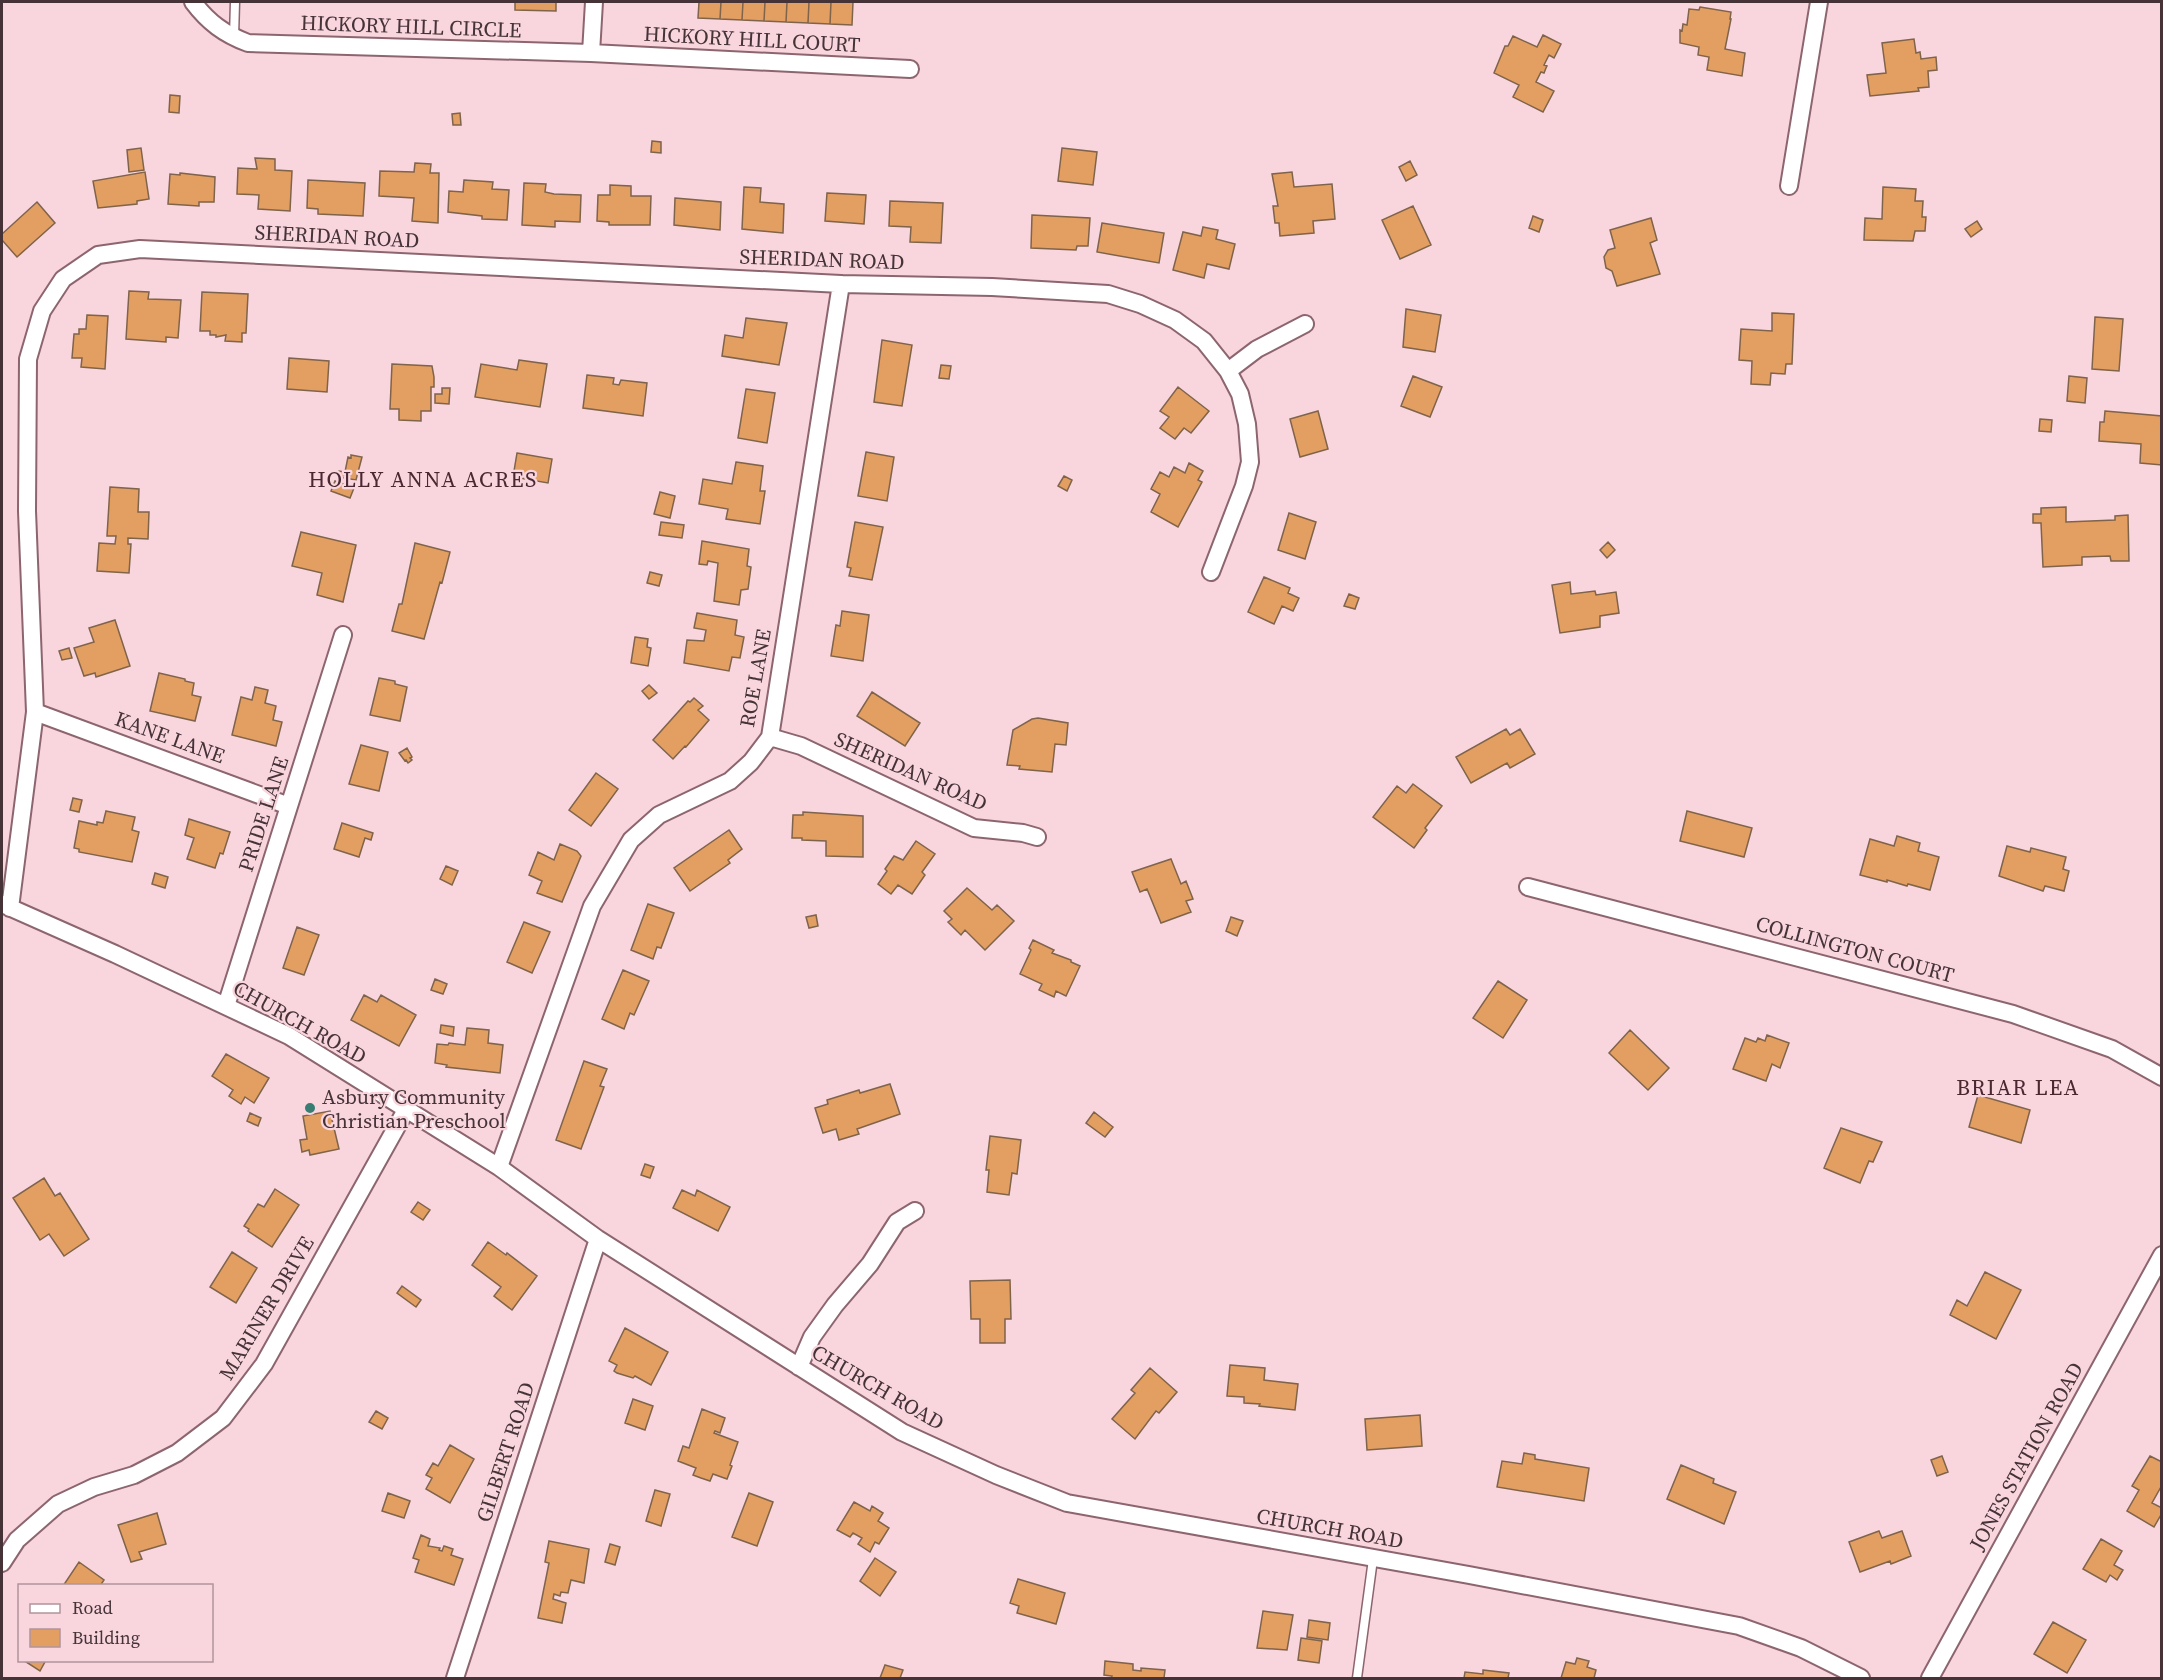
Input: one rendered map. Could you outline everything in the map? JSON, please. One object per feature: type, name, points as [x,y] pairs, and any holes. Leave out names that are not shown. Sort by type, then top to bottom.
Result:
[{"type":"street","name":"HICKORY HILL CIRCLE","points":[[193,2],[202,14],[218,28],[248,43],[591,53]]},
{"type":"street","points":[[591,53],[594,2]]},
{"type":"street","points":[[1790,186],[1819,2]]},
{"type":"street","name":"HICKORY HILL COURT","points":[[591,53],[910,69]]},
{"type":"street","name":"SHERIDAN ROAD","points":[[6,906],[35,712],[27,512],[27,359],[42,311],[63,279],[98,255],[140,249],[841,284],[992,287],[1108,294],[1140,304],[1175,320],[1204,341],[1228,371],[1240,394],[1247,424],[1250,462],[1244,486],[1211,572]]},
{"type":"street","name":"ROE LANE","points":[[499,1167],[592,906],[631,840],[659,815],[730,781],[751,762],[770,736],[841,284]]},
{"type":"street","points":[[1228,371],[1257,349],[1305,324]]},
{"type":"street","name":"PRIDE LANE","points":[[226,1006],[343,635]]},
{"type":"street","name":"KANE LANE","points":[[35,712],[289,806]]},
{"type":"street","name":"SHERIDAN ROAD","points":[[770,736],[801,746],[974,828],[1023,833],[1036,837]]},
{"type":"street","name":"COLLINGTON COURT","points":[[1528,887],[2013,1014],[2112,1048],[2162,1077]]},
{"type":"street","name":"CHURCH ROAD","points":[[6,906],[115,954],[289,1036],[499,1167],[598,1239],[902,1432],[978,1467],[1067,1503],[1739,1626],[1800,1648],[1861,1678]]},
{"type":"street","name":"MARINER DRIVE","points":[[2,1563],[17,1540],[58,1504],[94,1487],[134,1475],[177,1453],[223,1418],[264,1364],[406,1110]]},
{"type":"street","points":[[799,1367],[812,1337],[835,1305],[870,1264],[897,1222],[915,1211]]},
{"type":"street","name":"GILBERT ROAD","points":[[455,1678],[598,1239]]},
{"type":"street","name":"JONES STATION ROAD","points":[[1930,1678],[2162,1256]]},
{"type":"lane","points":[[234,37],[235,2]]},
{"type":"lane","points":[[1357,1678],[1373,1559]]},
{"type":"building","points":[[515,2],[556,2],[556,11],[515,10]]},
{"type":"building","points":[[699,2],[721,2],[720,19],[698,18]]},
{"type":"building","points":[[721,2],[743,2],[742,20],[720,19]]},
{"type":"building","points":[[743,2],[765,2],[764,21],[742,20]]},
{"type":"building","points":[[765,2],[787,2],[786,22],[764,21]]},
{"type":"building","points":[[787,2],[809,2],[808,23],[786,22]]},
{"type":"building","points":[[809,2],[831,2],[830,24],[808,23]]},
{"type":"building","points":[[831,2],[853,2],[852,25],[830,24]]},
{"type":"building","points":[[1700,7],[1731,12],[1725,49],[1745,53],[1742,76],[1707,70],[1709,57],[1698,55],[1699,47],[1680,43],[1680,30],[1682,31],[1683,24],[1687,25],[1689,9],[1699,10]]},
{"type":"building","points":[[1543,35],[1561,44],[1554,58],[1549,55],[1544,65],[1547,66],[1544,73],[1541,72],[1536,82],[1554,91],[1543,112],[1513,97],[1519,85],[1494,73],[1505,46],[1508,46],[1513,36],[1537,47]]},
{"type":"building","points":[[1914,39],[1916,53],[1920,52],[1921,59],[1936,57],[1937,70],[1928,71],[1929,87],[1918,88],[1919,91],[1870,96],[1867,75],[1886,73],[1882,43]]},
{"type":"building","points":[[170,95],[180,96],[179,113],[169,112]]},
{"type":"building","points":[[460,113],[461,125],[453,125],[452,114]]},
{"type":"building","points":[[652,141],[661,142],[661,153],[651,152]]},
{"type":"building","points":[[141,148],[144,170],[129,172],[127,150]]},
{"type":"building","points":[[1062,148],[1097,152],[1093,185],[1058,181]]},
{"type":"building","points":[[255,158],[275,159],[275,170],[292,171],[290,211],[258,209],[259,195],[237,194],[238,168],[257,169]]},
{"type":"building","points":[[1410,161],[1417,175],[1406,181],[1399,167]]},
{"type":"building","points":[[415,163],[431,164],[430,173],[439,173],[438,223],[412,221],[414,198],[379,196],[380,171],[414,172]]},
{"type":"building","points":[[145,172],[149,199],[137,201],[137,204],[98,208],[93,181]]},
{"type":"building","points":[[1292,172],[1294,187],[1332,184],[1335,219],[1313,221],[1314,233],[1280,236],[1279,223],[1275,223],[1273,206],[1278,206],[1272,174]]},
{"type":"building","points":[[180,173],[215,177],[214,202],[199,202],[199,206],[168,204],[170,174],[180,175]]},
{"type":"building","points":[[308,180],[365,183],[363,216],[318,214],[318,209],[307,208]]},
{"type":"building","points":[[464,180],[493,182],[492,189],[509,190],[507,220],[482,219],[482,216],[448,212],[449,191],[463,192]]},
{"type":"building","points":[[524,183],[546,184],[545,192],[554,194],[581,195],[580,222],[555,221],[555,227],[522,225]]},
{"type":"building","points":[[610,185],[631,186],[631,196],[651,196],[650,225],[609,225],[609,222],[597,221],[598,195],[610,195]]},
{"type":"building","points":[[744,187],[761,188],[760,202],[784,204],[783,233],[742,229]]},
{"type":"building","points":[[1883,187],[1916,189],[1915,201],[1923,201],[1922,217],[1926,217],[1925,231],[1915,231],[1913,241],[1864,240],[1865,218],[1882,219]]},
{"type":"building","points":[[827,193],[866,195],[864,224],[825,221]]},
{"type":"building","points":[[675,198],[721,202],[720,230],[674,225]]},
{"type":"building","points":[[890,201],[943,203],[941,243],[910,242],[911,227],[889,226]]},
{"type":"building","points":[[37,202],[55,223],[17,257],[2,240],[2,234]]},
{"type":"building","points":[[1413,206],[1431,245],[1400,259],[1382,220]]},
{"type":"building","points":[[1032,215],[1090,218],[1088,246],[1077,246],[1076,250],[1031,248]]},
{"type":"building","points":[[1533,216],[1543,220],[1539,232],[1529,228]]},
{"type":"building","points":[[1651,218],[1657,240],[1650,243],[1660,274],[1617,286],[1612,271],[1606,268],[1604,257],[1608,250],[1615,248],[1610,230]]},
{"type":"building","points":[[1977,221],[1982,229],[1971,237],[1965,229]]},
{"type":"building","points":[[1102,223],[1164,233],[1159,263],[1097,252]]},
{"type":"building","points":[[1203,227],[1218,230],[1216,239],[1235,244],[1229,269],[1207,264],[1204,278],[1173,270],[1183,232],[1201,236]]},
{"type":"building","points":[[129,291],[149,292],[148,299],[181,300],[178,338],[166,337],[166,342],[126,339]]},
{"type":"building","points":[[202,292],[248,294],[246,333],[242,333],[242,342],[225,341],[226,335],[216,337],[216,335],[210,335],[210,331],[200,331]]},
{"type":"building","points":[[1406,309],[1441,315],[1435,352],[1403,347]]},
{"type":"building","points":[[1772,313],[1794,314],[1792,364],[1786,364],[1785,374],[1771,373],[1770,385],[1751,384],[1752,361],[1739,360],[1741,329],[1772,331]]},
{"type":"building","points":[[87,315],[108,316],[105,369],[81,367],[82,358],[72,358],[74,334],[79,334],[79,329],[86,329]]},
{"type":"building","points":[[2095,317],[2123,319],[2119,371],[2092,369]]},
{"type":"building","points":[[746,318],[787,323],[779,365],[722,356],[725,335],[743,338]]},
{"type":"building","points":[[882,340],[912,345],[902,406],[874,402]]},
{"type":"building","points":[[289,358],[329,361],[327,392],[287,389]]},
{"type":"building","points":[[519,360],[547,364],[540,407],[475,397],[481,364],[517,370]]},
{"type":"building","points":[[392,364],[432,366],[434,387],[431,387],[431,411],[421,411],[421,421],[399,420],[399,409],[390,409]]},
{"type":"building","points":[[941,365],[951,366],[949,379],[939,378]]},
{"type":"building","points":[[587,375],[614,378],[613,384],[619,385],[621,380],[647,383],[643,416],[583,408]]},
{"type":"building","points":[[1413,376],[1442,387],[1430,417],[1401,406]]},
{"type":"building","points":[[2069,376],[2087,378],[2085,403],[2067,401]]},
{"type":"building","points":[[1178,387],[1209,411],[1191,433],[1184,428],[1175,439],[1160,428],[1169,417],[1160,411]]},
{"type":"building","points":[[442,388],[450,388],[449,404],[435,403],[435,394],[442,394]]},
{"type":"building","points":[[746,389],[775,393],[767,443],[738,438]]},
{"type":"building","points":[[1318,411],[1328,449],[1300,457],[1290,419]]},
{"type":"building","points":[[2105,411],[2162,416],[2162,465],[2140,463],[2141,444],[2099,441],[2100,422],[2104,422]]},
{"type":"building","points":[[2040,419],[2052,420],[2051,432],[2039,431]]},
{"type":"building","points":[[866,452],[894,457],[887,501],[858,496]]},
{"type":"building","points":[[517,453],[552,459],[548,483],[513,477]]},
{"type":"building","points":[[351,455],[362,457],[356,480],[338,477],[339,471],[345,472],[348,457],[351,458]]},
{"type":"building","points":[[736,462],[763,466],[760,491],[765,491],[760,524],[726,519],[728,509],[699,504],[703,479],[732,484]]},
{"type":"building","points":[[1189,463],[1203,471],[1198,480],[1202,482],[1178,527],[1151,512],[1160,494],[1151,489],[1160,472],[1169,477],[1174,467],[1185,473]]},
{"type":"building","points":[[1064,476],[1072,480],[1067,491],[1058,486]]},
{"type":"building","points":[[335,481],[354,488],[350,498],[331,491]]},
{"type":"building","points":[[110,487],[139,489],[138,512],[149,512],[148,539],[128,538],[128,544],[131,544],[129,573],[97,571],[99,543],[115,544],[116,536],[107,536]]},
{"type":"building","points":[[660,492],[675,496],[670,518],[654,514]]},
{"type":"building","points":[[2066,507],[2066,522],[2115,520],[2115,516],[2128,515],[2129,561],[2111,561],[2110,556],[2082,557],[2082,565],[2043,567],[2041,523],[2033,523],[2033,514],[2041,514],[2041,508]]},
{"type":"building","points":[[1289,513],[1316,522],[1305,559],[1278,550]]},
{"type":"building","points":[[661,522],[684,525],[682,538],[659,535]]},
{"type":"building","points":[[855,522],[883,527],[872,580],[849,576],[851,568],[847,567]]},
{"type":"building","points":[[301,532],[356,545],[343,602],[317,595],[322,573],[292,566]]},
{"type":"building","points":[[702,541],[749,549],[747,566],[751,567],[748,589],[741,590],[739,605],[714,601],[718,563],[708,561],[707,565],[699,564]]},
{"type":"building","points":[[1608,542],[1615,550],[1607,558],[1600,550]]},
{"type":"building","points":[[415,543],[450,552],[424,639],[392,631],[399,604],[402,604]]},
{"type":"building","points":[[650,572],[662,575],[659,586],[647,583]]},
{"type":"building","points":[[1264,577],[1290,588],[1288,593],[1299,598],[1293,611],[1282,606],[1274,624],[1248,612]]},
{"type":"building","points":[[1570,582],[1571,594],[1595,591],[1596,595],[1616,592],[1619,613],[1600,616],[1600,627],[1560,633],[1552,585]]},
{"type":"building","points":[[1349,594],[1359,598],[1355,609],[1344,606]]},
{"type":"building","points":[[842,611],[869,615],[863,661],[831,656],[836,625],[840,626]]},
{"type":"building","points":[[697,613],[737,620],[735,635],[744,637],[740,658],[732,657],[729,671],[684,663],[687,640],[704,641],[706,630],[694,628]]},
{"type":"building","points":[[115,620],[130,666],[96,677],[95,673],[84,676],[74,648],[94,642],[89,628]]},
{"type":"building","points":[[635,637],[648,639],[647,647],[651,648],[648,666],[631,663]]},
{"type":"building","points":[[69,648],[72,658],[62,660],[59,651]]},
{"type":"building","points":[[159,673],[194,683],[192,695],[201,697],[195,721],[150,711]]},
{"type":"building","points":[[379,678],[395,681],[395,684],[407,687],[400,721],[370,715]]},
{"type":"building","points":[[649,685],[657,693],[649,699],[642,691]]},
{"type":"building","points":[[255,687],[268,690],[265,703],[276,706],[273,720],[282,722],[276,746],[232,735],[241,697],[252,700]]},
{"type":"building","points":[[872,692],[920,723],[905,746],[857,716]]},
{"type":"building","points":[[694,698],[703,706],[698,710],[709,720],[673,759],[653,740],[688,701]]},
{"type":"building","points":[[1038,718],[1068,723],[1066,745],[1055,744],[1052,772],[1019,769],[1020,766],[1007,765],[1013,730]]},
{"type":"building","points":[[1506,729],[1510,735],[1520,729],[1535,754],[1510,768],[1507,763],[1471,783],[1456,757]]},
{"type":"building","points":[[361,745],[388,752],[379,791],[349,784]]},
{"type":"building","points":[[407,748],[412,757],[408,763],[399,753]]},
{"type":"building","points":[[596,773],[618,789],[591,826],[569,810]]},
{"type":"building","points":[[1413,784],[1442,806],[1425,828],[1427,830],[1414,848],[1373,817],[1397,786],[1406,793]]},
{"type":"building","points":[[73,798],[82,800],[79,812],[70,810]]},
{"type":"building","points":[[106,811],[135,817],[132,830],[139,832],[132,862],[79,852],[79,849],[74,848],[79,821],[97,825],[97,822],[103,823]]},
{"type":"building","points":[[1687,811],[1752,828],[1744,857],[1680,841]]},
{"type":"building","points":[[803,812],[863,816],[863,857],[826,856],[826,841],[792,838],[793,815],[803,815]]},
{"type":"building","points":[[189,819],[230,832],[223,854],[220,853],[215,868],[187,859],[194,838],[185,835]]},
{"type":"building","points":[[342,823],[373,833],[371,840],[365,838],[359,857],[334,849]]},
{"type":"building","points":[[729,830],[742,849],[728,860],[730,863],[690,891],[674,868]]},
{"type":"building","points":[[1897,836],[1920,843],[1918,851],[1939,857],[1930,890],[1860,875],[1870,839],[1894,846]]},
{"type":"building","points":[[916,841],[935,854],[922,872],[925,875],[912,894],[898,885],[891,894],[878,884],[887,871],[885,869],[894,856],[903,860]]},
{"type":"building","points":[[560,844],[577,851],[581,856],[562,902],[537,893],[542,881],[529,875],[538,852],[554,860]]},
{"type":"building","points":[[2007,846],[2030,852],[2031,848],[2066,857],[2063,869],[2069,871],[2064,891],[2045,886],[2043,891],[1999,876]]},
{"type":"building","points":[[1171,859],[1181,884],[1186,881],[1193,899],[1186,901],[1191,912],[1161,923],[1147,889],[1140,892],[1132,872]]},
{"type":"building","points":[[446,866],[458,871],[452,885],[440,879]]},
{"type":"building","points":[[155,873],[168,877],[165,888],[152,884]]},
{"type":"building","points":[[967,888],[992,910],[997,905],[1014,921],[985,950],[965,930],[961,935],[948,922],[952,919],[944,911]]},
{"type":"building","points":[[648,904],[674,913],[661,948],[657,947],[653,959],[631,950]]},
{"type":"building","points":[[816,915],[818,926],[809,928],[806,917]]},
{"type":"building","points":[[1231,917],[1243,921],[1237,936],[1226,931]]},
{"type":"building","points":[[524,922],[550,932],[532,973],[507,962]]},
{"type":"building","points":[[297,927],[319,935],[304,975],[283,968]]},
{"type":"building","points":[[1033,940],[1054,950],[1052,953],[1080,966],[1066,996],[1056,991],[1054,997],[1039,990],[1042,984],[1020,974]]},
{"type":"building","points":[[623,970],[649,981],[634,1015],[630,1013],[624,1029],[602,1019]]},
{"type":"building","points":[[435,979],[447,984],[443,994],[431,990]]},
{"type":"building","points":[[1498,981],[1527,1000],[1503,1038],[1473,1018]]},
{"type":"building","points":[[364,995],[377,1002],[381,995],[416,1015],[399,1046],[351,1020]]},
{"type":"building","points":[[441,1025],[454,1027],[453,1036],[440,1033]]},
{"type":"building","points":[[467,1028],[489,1030],[488,1043],[503,1045],[500,1073],[446,1067],[447,1065],[435,1063],[437,1044],[465,1045]]},
{"type":"building","points":[[1630,1030],[1669,1068],[1648,1090],[1609,1053]]},
{"type":"building","points":[[1767,1035],[1789,1043],[1780,1068],[1772,1064],[1766,1081],[1733,1069],[1745,1038],[1756,1042],[1758,1038],[1765,1041]]},
{"type":"building","points":[[226,1054],[269,1078],[254,1103],[245,1097],[241,1104],[229,1096],[233,1090],[212,1076]]},
{"type":"building","points":[[584,1061],[607,1069],[600,1086],[604,1087],[581,1149],[556,1140]]},
{"type":"building","points":[[890,1084],[900,1114],[857,1129],[859,1134],[839,1140],[836,1129],[823,1133],[815,1108],[828,1104],[827,1100],[859,1090],[860,1093]]},
{"type":"building","points":[[1978,1095],[2030,1110],[2021,1143],[1969,1127]]},
{"type":"building","points":[[330,1111],[339,1149],[310,1155],[309,1150],[302,1152],[300,1140],[307,1139],[303,1116]]},
{"type":"building","points":[[1094,1112],[1113,1127],[1105,1137],[1086,1123]]},
{"type":"building","points":[[250,1113],[261,1118],[258,1126],[247,1121]]},
{"type":"building","points":[[1841,1128],[1882,1142],[1873,1162],[1869,1161],[1860,1183],[1824,1168]]},
{"type":"building","points":[[990,1136],[1021,1140],[1017,1174],[1012,1173],[1009,1195],[987,1192],[989,1170],[986,1170]]},
{"type":"building","points":[[645,1164],[654,1167],[650,1178],[641,1175]]},
{"type":"building","points":[[44,1178],[55,1196],[60,1193],[89,1239],[64,1256],[49,1234],[40,1240],[13,1198]]},
{"type":"building","points":[[275,1189],[299,1205],[272,1247],[244,1226],[258,1204],[264,1207]]},
{"type":"building","points":[[682,1190],[695,1196],[697,1190],[730,1207],[718,1231],[673,1208]]},
{"type":"building","points":[[418,1202],[430,1210],[423,1220],[411,1212]]},
{"type":"building","points":[[488,1242],[537,1276],[512,1310],[494,1296],[501,1287],[472,1265]]},
{"type":"building","points":[[232,1252],[257,1268],[236,1303],[210,1287]]},
{"type":"building","points":[[1985,1272],[2021,1290],[1996,1339],[1950,1315],[1957,1300],[1967,1306]]},
{"type":"building","points":[[1010,1280],[1011,1319],[1005,1319],[1005,1343],[980,1343],[980,1319],[971,1319],[970,1281]]},
{"type":"building","points":[[402,1286],[421,1300],[416,1307],[397,1293]]},
{"type":"building","points":[[625,1328],[668,1352],[651,1385],[635,1376],[633,1378],[617,1373],[614,1371],[617,1365],[609,1361]]},
{"type":"building","points":[[1230,1365],[1265,1368],[1264,1380],[1298,1384],[1295,1410],[1244,1403],[1244,1397],[1227,1396]]},
{"type":"building","points":[[1150,1368],[1177,1392],[1159,1413],[1156,1411],[1135,1439],[1112,1419],[1135,1393],[1131,1390]]},
{"type":"building","points":[[633,1399],[653,1406],[645,1430],[625,1423]]},
{"type":"building","points":[[702,1409],[725,1418],[720,1433],[715,1431],[714,1433],[738,1442],[727,1479],[713,1474],[710,1481],[701,1478],[693,1475],[696,1468],[678,1461],[683,1446],[689,1448]]},
{"type":"building","points":[[376,1411],[388,1418],[382,1429],[369,1422]]},
{"type":"building","points":[[1420,1415],[1422,1446],[1367,1450],[1365,1419]]},
{"type":"building","points":[[450,1445],[474,1459],[450,1503],[426,1489],[432,1478],[426,1475],[433,1463],[438,1466]]},
{"type":"building","points":[[1524,1453],[1535,1455],[1535,1459],[1589,1468],[1584,1501],[1497,1487],[1502,1461],[1522,1464]]},
{"type":"building","points":[[1942,1456],[1948,1472],[1937,1476],[1931,1460]]},
{"type":"building","points":[[2150,1456],[2162,1462],[2162,1485],[2152,1503],[2162,1508],[2162,1513],[2154,1527],[2127,1511],[2139,1490],[2132,1486]]},
{"type":"building","points":[[1681,1465],[1714,1479],[1713,1483],[1736,1492],[1724,1524],[1667,1499]]},
{"type":"building","points":[[655,1490],[670,1494],[661,1526],[646,1521]]},
{"type":"building","points":[[388,1493],[410,1501],[404,1518],[382,1511]]},
{"type":"building","points":[[749,1493],[773,1502],[757,1546],[732,1537]]},
{"type":"building","points":[[854,1502],[870,1511],[872,1506],[883,1513],[878,1521],[889,1528],[879,1544],[875,1542],[870,1552],[858,1544],[862,1538],[853,1533],[850,1537],[837,1530]]},
{"type":"building","points":[[157,1513],[166,1544],[139,1552],[142,1559],[131,1562],[118,1525]]},
{"type":"building","points":[[1879,1531],[1882,1538],[1902,1531],[1911,1556],[1860,1572],[1849,1542]]},
{"type":"building","points":[[421,1535],[430,1539],[428,1546],[440,1548],[439,1550],[442,1551],[444,1546],[453,1549],[451,1555],[463,1559],[454,1585],[415,1572],[419,1560],[413,1558]]},
{"type":"building","points":[[2101,1539],[2122,1551],[2114,1565],[2123,1570],[2117,1580],[2110,1575],[2106,1582],[2083,1569]]},
{"type":"building","points":[[549,1541],[589,1549],[584,1583],[571,1580],[568,1593],[561,1592],[560,1596],[554,1594],[553,1599],[566,1603],[562,1623],[538,1618],[549,1563],[545,1562]]},
{"type":"building","points":[[610,1544],[620,1547],[615,1565],[605,1562]]},
{"type":"building","points":[[875,1558],[896,1572],[880,1596],[860,1581]]},
{"type":"building","points":[[79,1562],[104,1580],[101,1584],[64,1584]]},
{"type":"building","points":[[1018,1579],[1065,1593],[1056,1624],[1017,1613],[1019,1606],[1010,1603]]},
{"type":"building","points":[[1263,1611],[1293,1615],[1287,1650],[1257,1648]]},
{"type":"building","points":[[1309,1620],[1330,1623],[1328,1640],[1307,1637]]},
{"type":"building","points":[[2053,1622],[2086,1640],[2067,1673],[2034,1654]]},
{"type":"building","points":[[1301,1638],[1322,1641],[1319,1663],[1298,1660]]},
{"type":"building","points":[[1577,1658],[1589,1661],[1587,1667],[1596,1670],[1594,1678],[1561,1678],[1566,1662],[1575,1664]]},
{"type":"building","points":[[1105,1661],[1133,1664],[1133,1670],[1141,1671],[1141,1668],[1165,1670],[1164,1678],[1111,1678],[1112,1676],[1104,1675]]},
{"type":"building","points":[[26,1662],[45,1662],[40,1671]]},
{"type":"building","points":[[885,1665],[903,1670],[900,1678],[880,1678]]},
{"type":"building","points":[[1483,1670],[1509,1673],[1508,1678],[1464,1678],[1465,1672],[1483,1674]]},
{"type":"place","name":"Asbury Community Christian Preschool","points":[[310,1108]]},
{"type":"district","name":"HOLLY ANNA ACRES","points":[[423,479]]},
{"type":"district","name":"BRIAR LEA","points":[[2018,1087]]}]
